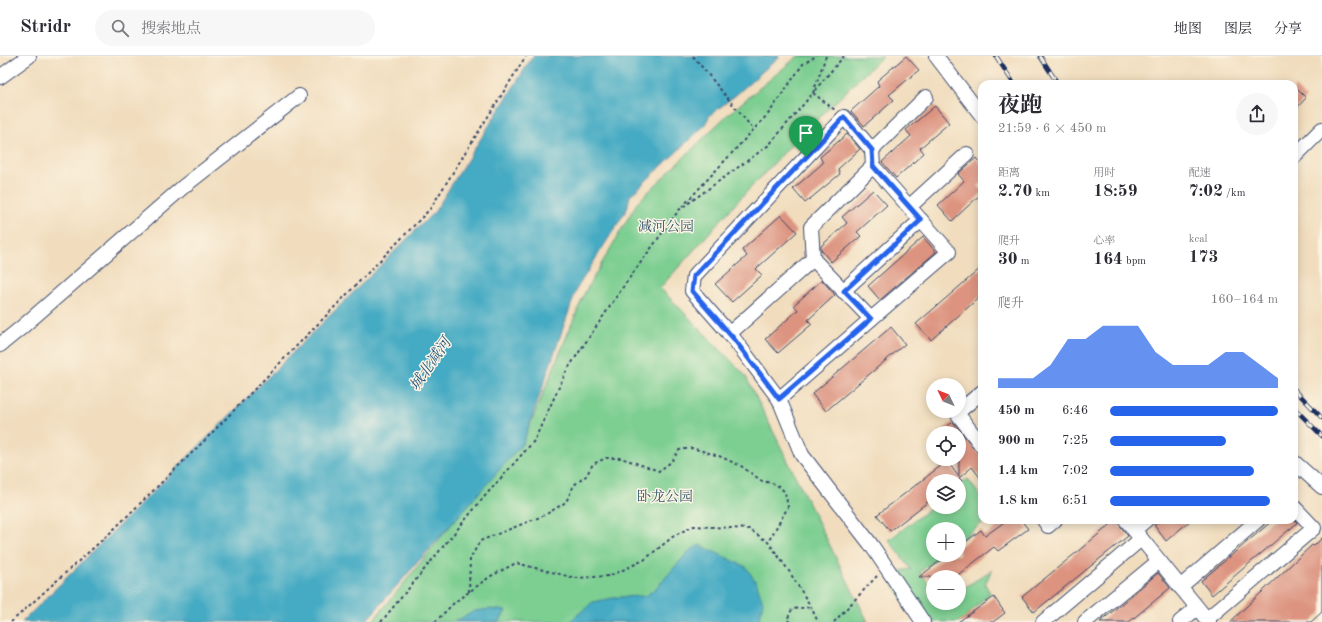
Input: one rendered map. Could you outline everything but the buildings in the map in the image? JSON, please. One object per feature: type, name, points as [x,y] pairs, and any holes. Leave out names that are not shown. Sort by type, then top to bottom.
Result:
[{"type":"street","points":[[0,77],[28,56]]},
{"type":"street","points":[[936,56],[978,111]]},
{"type":"street","points":[[0,344],[21,328],[183,187],[299,96]]},
{"type":"street","points":[[872,150],[926,97]]},
{"type":"street","points":[[779,399],[949,252],[873,166],[872,150],[844,117],[694,276],[692,291],[729,334],[779,399],[802,455],[872,546],[923,622]]},
{"type":"street","points":[[1298,153],[1322,129]]},
{"type":"street","points":[[910,207],[967,154]]},
{"type":"street","points":[[871,319],[813,259],[811,227],[873,166]]},
{"type":"street","points":[[844,291],[921,220]]},
{"type":"street","points":[[729,334],[813,259]]},
{"type":"street","points":[[978,395],[957,413],[978,441]]},
{"type":"street","points":[[1298,466],[1322,487]]},
{"type":"street","points":[[1043,622],[1134,530],[1208,621],[1314,528],[1298,511]]},
{"type":"street","points":[[1180,588],[1253,524]]},
{"type":"street","points":[[1085,622],[1159,561]]},
{"type":"street","points":[[1180,622],[1197,608]]},
{"type":"path","points":[[11,622],[112,532],[193,452],[430,209],[526,56]]},
{"type":"path","points":[[693,56],[753,129]]},
{"type":"path","points":[[381,622],[484,497],[534,441],[567,370],[624,284],[679,210],[769,113],[803,64],[816,56]]},
{"type":"path","points":[[814,92],[826,56]]},
{"type":"path","points":[[679,210],[769,145],[844,56]]},
{"type":"path","points":[[814,92],[844,117]]},
{"type":"path","points":[[469,592],[470,559],[480,541],[545,515],[566,502],[574,485],[586,476],[593,464],[606,458],[621,458],[659,471],[671,462],[679,450],[692,448],[719,456],[741,466],[762,481],[776,484],[784,492],[788,507],[768,542]]},
{"type":"path","points":[[434,622],[454,602],[491,576],[516,563],[575,578],[610,576],[644,560],[675,535],[694,526],[749,529],[768,542],[789,571],[811,607],[818,622]]},
{"type":"path","points":[[834,622],[877,575],[887,569]]},
{"type":"path","points":[[790,622],[787,620],[792,609],[811,607]]},
{"type":"green space","name":"卧龙公园","points":[[798,56],[883,56],[796,140],[737,202],[660,288],[745,375],[868,622],[372,622],[527,432],[585,292],[637,203],[726,116]]},
{"type":"green space","points":[[968,479],[978,493],[978,524],[981,524],[966,536],[966,522],[926,522],[926,562],[932,562],[920,572],[926,580],[926,610],[966,610],[966,587],[992,570],[985,584],[990,593],[960,622],[919,622],[885,573],[911,569],[889,540],[926,511],[926,514],[966,514],[966,480]]},
{"type":"water","name":"城北减河","points":[[533,56],[780,56],[736,95],[710,115],[704,126],[630,196],[627,209],[577,288],[523,443],[365,622],[22,622],[435,211]]},
{"type":"water","points":[[700,545],[746,567],[757,584],[763,602],[759,622],[569,622],[593,602],[619,597],[646,596],[658,586],[689,551]]},
{"type":"water","points":[[491,609],[506,611],[499,622],[454,622],[475,611]]},
{"type":"railway","points":[[996,56],[1011,80]]},
{"type":"railway","points":[[1040,56],[1055,80]]},
{"type":"railway","points":[[1298,393],[1322,418]]},
{"type":"railway","points":[[1298,412],[1322,436]]},
{"type":"route","points":[[844,117],[872,150],[873,166],[921,220],[844,291],[871,319],[779,399],[734,339],[692,291],[694,276],[806,157],[844,117]]},
{"type":"park label","name":"减河公园","points":[[666,226]]}]
